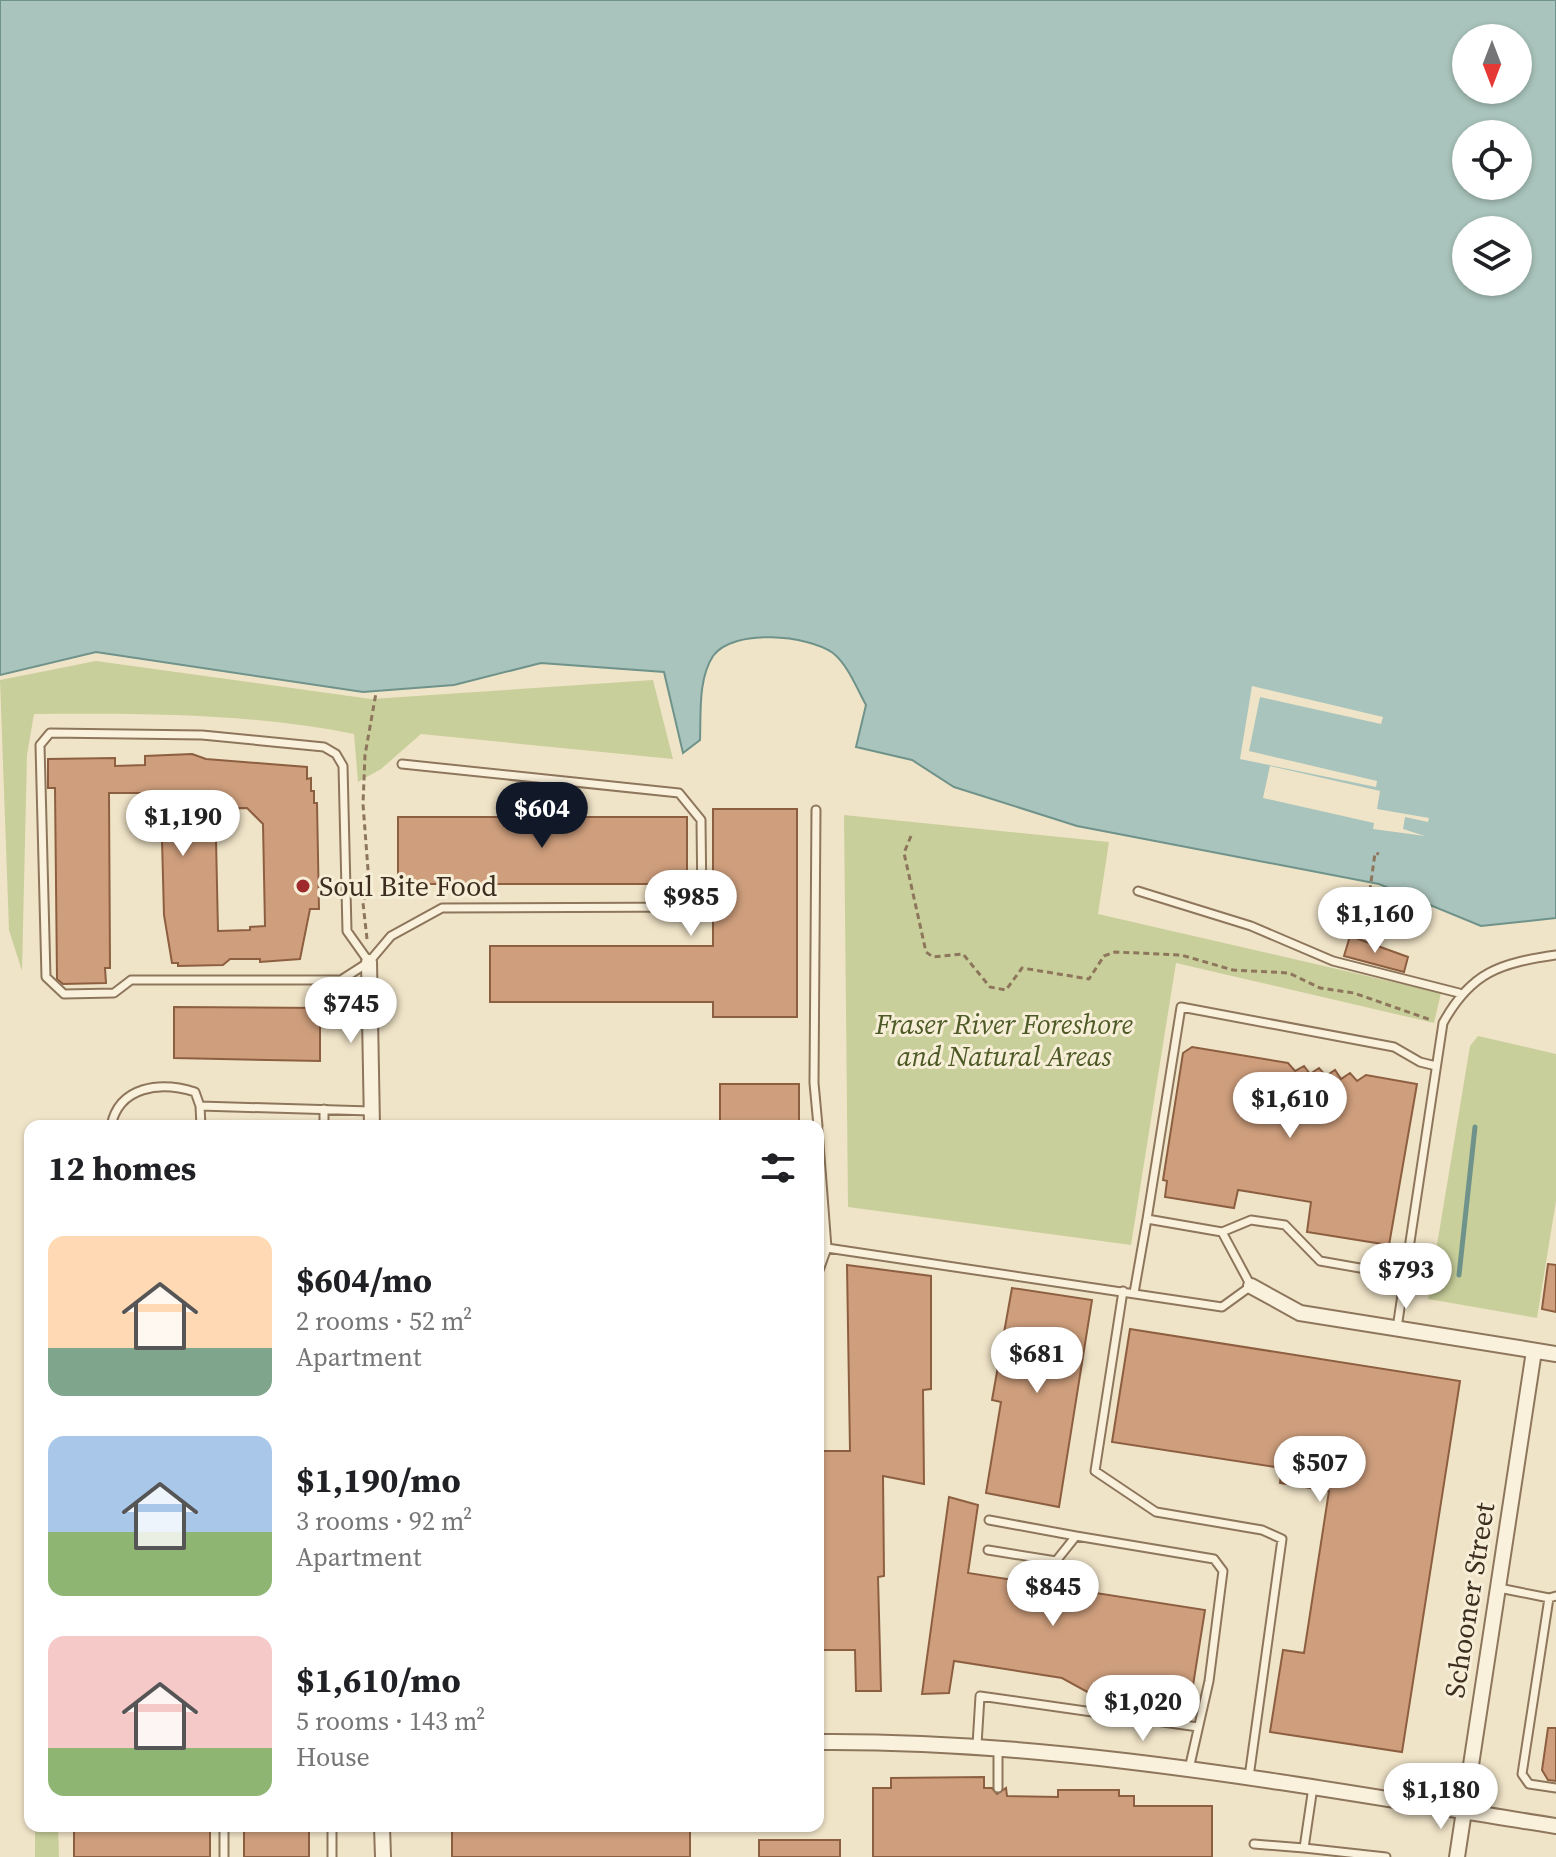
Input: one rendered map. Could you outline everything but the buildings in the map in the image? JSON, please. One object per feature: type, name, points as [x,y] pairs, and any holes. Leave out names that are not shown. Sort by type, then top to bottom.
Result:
[{"type":"street","points":[[369,962],[372,1118]]},
{"type":"street","points":[[1251,1286],[1300,1313],[1556,1354]]},
{"type":"street","name":"Schooner Street","points":[[1457,1857],[1534,1351]]},
{"type":"street","points":[[824,1742],[998,1747],[1248,1777],[1556,1826]]},
{"type":"street","points":[[382,1832],[383,1857]]},
{"type":"lane","points":[[369,962],[347,931],[343,766],[336,754],[324,747],[202,735],[50,733],[40,745],[46,977],[64,994],[114,993],[131,980],[341,980],[369,962],[391,936],[442,908],[702,907],[701,820],[679,793],[402,764]]},
{"type":"lane","points":[[816,810],[814,1083],[817,1120]]},
{"type":"lane","points":[[1138,891],[1251,926],[1333,961],[1459,993]]},
{"type":"lane","points":[[1397,1328],[1443,1023],[1459,993],[1498,969],[1556,955]]},
{"type":"lane","points":[[1134,1293],[1181,1007],[1394,1047],[1420,1062],[1436,1066]]},
{"type":"lane","points":[[112,1120],[115,1108],[133,1092],[176,1086],[195,1092],[201,1120]]},
{"type":"lane","points":[[200,1106],[324,1109],[372,1118]]},
{"type":"lane","points":[[324,1109],[324,1120]]},
{"type":"lane","points":[[824,1208],[827,1248],[824,1256]]},
{"type":"lane","points":[[1147,1219],[1222,1232],[1251,1220],[1285,1225],[1320,1261],[1405,1276]]},
{"type":"lane","points":[[827,1248],[1222,1307],[1251,1286],[1222,1232]]},
{"type":"lane","points":[[1123,1291],[1095,1471],[1156,1512],[1262,1530],[1282,1539],[1248,1777]]},
{"type":"lane","points":[[989,1520],[1214,1559],[1223,1571],[1209,1681],[1189,1769]]},
{"type":"lane","points":[[988,1550],[1056,1561],[1076,1536]]},
{"type":"lane","points":[[1497,1588],[1552,1597],[1522,1774],[1529,1784],[1556,1788]]},
{"type":"lane","points":[[977,1745],[980,1696],[1198,1727]]},
{"type":"lane","points":[[998,1747],[998,1788]]},
{"type":"lane","points":[[1304,1848],[1313,1787]]},
{"type":"lane","points":[[224,1832],[224,1857]]},
{"type":"lane","points":[[332,1832],[332,1857]]},
{"type":"lane","points":[[1254,1844],[1386,1857]]},
{"type":"path","points":[[369,962],[363,903],[369,883],[363,804],[365,755],[376,693]]},
{"type":"path","points":[[911,836],[904,853],[926,952],[933,957],[963,954],[990,987],[1006,990],[1022,968],[1043,974],[1089,979],[1104,956],[1115,952],[1181,955],[1233,970],[1289,973],[1320,988],[1354,993],[1443,1023]]},
{"type":"path","points":[[1370,931],[1368,904],[1375,853],[1379,854]]},
{"type":"green space","points":[[96,661],[371,699],[653,680],[673,759],[421,734],[381,769],[358,782],[354,734],[234,718],[34,714],[27,755],[22,971],[9,930],[0,680]]},
{"type":"green space","name":"Fraser River Foreshore and Natural Areas","points":[[844,815],[1109,842],[1098,914],[1441,993],[1434,1023],[1176,963],[1131,1245],[848,1207]]},
{"type":"green space","points":[[1478,1036],[1556,1054],[1556,1201],[1537,1318],[1428,1299],[1470,1046]]},
{"type":"green space","points":[[35,1832],[58,1832],[59,1857],[35,1857]]},
{"type":"water","points":[[0,0],[1556,0],[1556,918],[1481,926],[1379,884],[1077,826],[954,787],[912,760],[856,747],[866,705],[838,658],[807,642],[753,638],[723,647],[713,656],[705,675],[700,740],[683,753],[664,672],[541,663],[454,685],[363,692],[96,652],[0,675]]},
{"type":"pier","points":[[1252,686],[1383,717],[1381,724],[1260,697],[1249,751],[1377,781],[1376,787],[1240,759]]},
{"type":"pier","points":[[1270,766],[1380,791],[1377,809],[1429,818],[1428,822],[1405,817],[1403,829],[1425,836],[1373,829],[1374,823],[1263,798]]},
{"type":"waterway","points":[[1459,1275],[1475,1127]]},
{"type":"place","name":"Soul Bite Food","points":[[303,886]]}]
